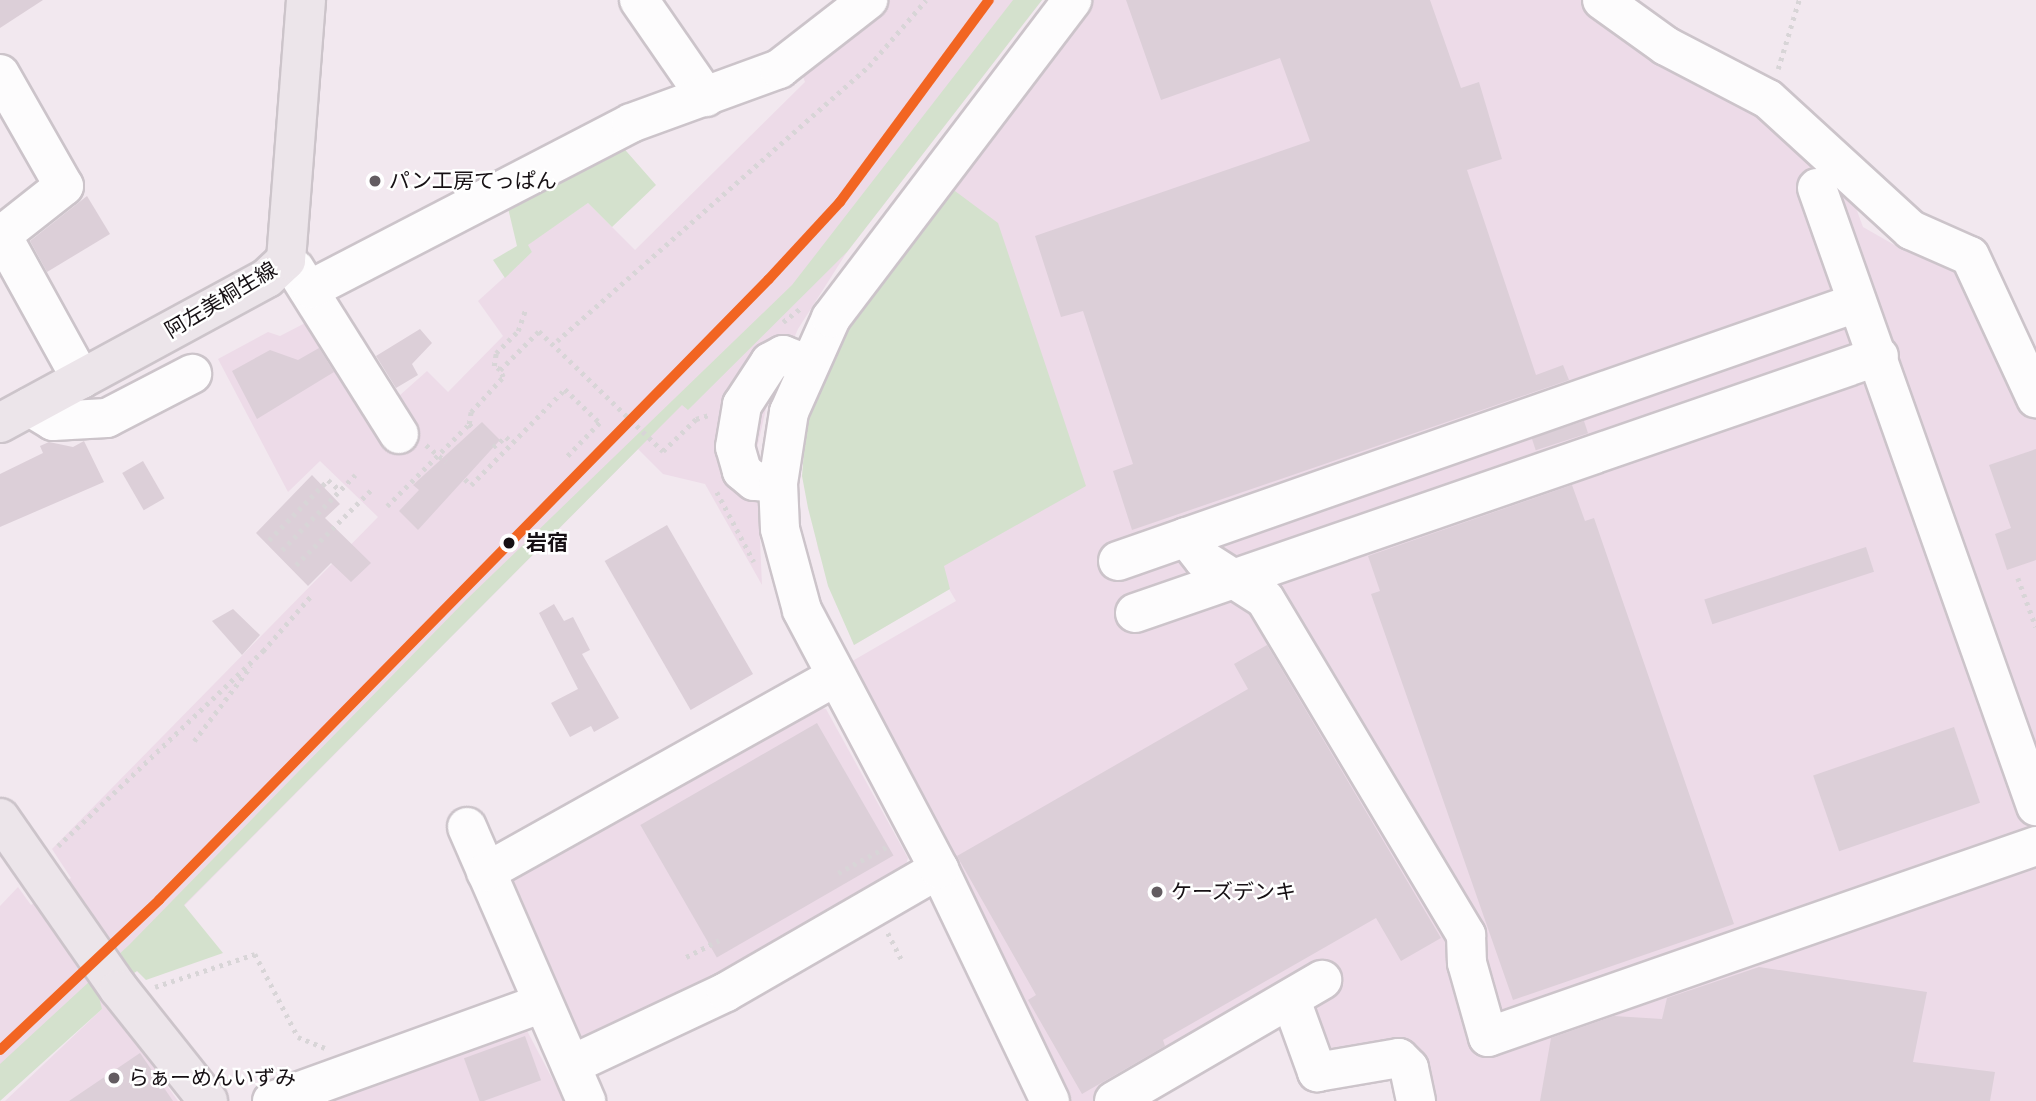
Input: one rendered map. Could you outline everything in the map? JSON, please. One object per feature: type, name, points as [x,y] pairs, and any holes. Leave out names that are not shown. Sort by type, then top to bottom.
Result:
[{"type":"main road","name":"阿左美桐生線","points":[[15,415],[267,278],[286,260],[306,0]]},
{"type":"main road","points":[[0,818],[125,996],[208,1101]]},
{"type":"street","points":[[639,0],[706,97]]},
{"type":"street","points":[[311,289],[631,123],[706,97],[798,59],[868,0]]},
{"type":"street","points":[[1050,1101],[939,869],[836,676],[793,584],[780,529],[778,483],[789,412],[807,364],[865,270],[1072,0]]},
{"type":"street","points":[[1602,0],[1666,46],[1768,99],[1911,230],[1970,257],[2036,398]]},
{"type":"street","points":[[0,74],[64,186],[1,233],[81,379]]},
{"type":"street","points":[[1816,188],[1856,303],[1879,356],[2036,806]]},
{"type":"street","points":[[286,260],[311,289],[388,420]]},
{"type":"street","points":[[1118,561],[1856,303]]},
{"type":"street","points":[[1135,613],[1879,356]]},
{"type":"street","points":[[15,415],[53,421],[107,418],[192,374]]},
{"type":"street","points":[[1186,537],[1204,560],[1265,599],[1466,935],[1466,962],[1488,1037],[2036,846]]},
{"type":"street","points":[[486,872],[836,676]]},
{"type":"street","points":[[467,827],[586,1101]]},
{"type":"street","points":[[571,1065],[726,992],[939,869]]},
{"type":"street","points":[[1114,1101],[1306,990],[1317,1072],[1399,1058],[1409,1068],[1416,1101]]},
{"type":"street","points":[[272,1101],[542,1003]]},
{"type":"path","points":[[556,341],[869,66],[926,0]]},
{"type":"path","points":[[1768,99],[1799,0]]},
{"type":"path","points":[[387,506],[469,424],[471,412],[503,377],[500,370],[494,366],[496,354],[518,331],[526,308]]},
{"type":"path","points":[[500,370],[539,331],[663,451],[696,419],[709,415]]},
{"type":"path","points":[[466,480],[471,485],[565,389],[600,422],[567,457]]},
{"type":"path","points":[[469,424],[475,429]]},
{"type":"path","points":[[493,447],[506,437],[512,442]]},
{"type":"path","points":[[438,456],[446,462]]},
{"type":"path","points":[[282,550],[355,475]]},
{"type":"path","points":[[269,540],[328,480],[340,490]]},
{"type":"path","points":[[296,565],[371,490]]},
{"type":"path","points":[[2018,578],[2036,627]]},
{"type":"path","points":[[194,741],[265,649],[310,597]]},
{"type":"path","points":[[60,845],[265,649]]},
{"type":"path","points":[[838,873],[895,843]]},
{"type":"path","points":[[886,929],[902,961]]},
{"type":"path","points":[[686,957],[719,940]]},
{"type":"path","points":[[125,996],[255,954],[298,1037],[367,1065]]},
{"type":"shaded area","points":[[887,0],[1042,0],[847,252],[798,329],[769,395],[756,453],[762,585],[705,484],[663,474],[638,449],[184,906],[137,971],[0,1080],[0,906],[18,887],[31,905],[71,878],[52,849],[378,517],[320,461],[288,492],[218,359],[268,332],[280,336],[311,320],[390,404],[427,371],[448,392],[503,336],[478,301],[532,252],[527,245],[588,203],[635,250],[805,82],[802,74]]},
{"type":"shaded area","points":[[1093,0],[1590,0],[1749,96],[1848,186],[1863,227],[1905,251],[1966,264],[2036,419],[2036,1101],[1427,1101],[1417,1052],[1332,1064],[1309,1014],[1097,1101],[1069,1101],[842,667],[956,601],[949,589],[854,645],[818,549],[802,453],[836,346]]},
{"type":"shaded area","points":[[808,705],[826,709],[908,858],[903,874],[590,1040],[573,1035],[510,890],[514,875]]},
{"type":"shaded area","points":[[104,998],[178,1101],[5,1101],[102,1009],[98,1002]]},
{"type":"shaded area","points":[[523,1023],[564,1101],[297,1101]]},
{"type":"green space","points":[[1013,0],[1042,0],[847,252],[688,410],[682,405],[184,905],[223,953],[146,980],[137,971],[99,997],[102,1009],[0,1101],[0,1064],[129,945],[466,600],[792,285]]},
{"type":"green space","points":[[620,144],[656,185],[612,227],[588,203],[528,245],[532,252],[505,278],[493,260],[517,246],[508,208]]},
{"type":"green space","points":[[955,191],[998,223],[1086,486],[944,566],[950,589],[854,645],[828,586],[808,508],[802,476],[807,415],[858,309],[944,193]]},
{"type":"building","points":[[0,0],[43,0],[0,28]]},
{"type":"building","points":[[1126,0],[1430,0],[1461,88],[1479,82],[1502,159],[1467,170],[1536,375],[1563,365],[1569,380],[1132,530],[1113,471],[1133,464],[1083,311],[1061,317],[1035,236],[1310,141],[1280,58],[1161,100]]},
{"type":"building","points":[[87,196],[110,234],[47,272],[30,241]]},
{"type":"building","points":[[420,329],[432,343],[412,364],[418,375],[396,388],[376,356]]},
{"type":"building","points":[[319,348],[334,372],[257,419],[232,371],[270,350],[298,360]]},
{"type":"building","points":[[1584,421],[1588,433],[1536,450],[1532,438]]},
{"type":"building","points":[[482,422],[500,440],[418,530],[399,511],[419,490],[413,485]]},
{"type":"building","points":[[84,441],[104,482],[0,527],[0,474],[43,453],[40,446],[49,442],[73,447]]},
{"type":"building","points":[[2036,449],[2036,560],[2007,570],[1995,534],[2011,528],[1989,465]]},
{"type":"building","points":[[143,461],[164,498],[144,510],[122,473]]},
{"type":"building","points":[[312,475],[340,504],[325,518],[371,563],[351,582],[331,563],[308,586],[256,533]]},
{"type":"building","points":[[1572,485],[1585,521],[1594,518],[1734,924],[1513,1000],[1371,594],[1380,591],[1368,556]]},
{"type":"building","points":[[667,525],[753,674],[691,710],[605,561]]},
{"type":"building","points":[[1866,547],[1874,572],[1712,624],[1704,600]]},
{"type":"building","points":[[554,604],[564,621],[573,617],[590,650],[582,654],[619,718],[594,732],[591,726],[570,737],[551,703],[578,689],[539,613]]},
{"type":"building","points":[[233,609],[260,635],[242,655],[212,621]]},
{"type":"building","name":"ケーズデンキ","points":[[1267,645],[1441,938],[1401,961],[1376,918],[1163,1040],[1165,1046],[1082,1094],[1028,1000],[1036,995],[957,856],[1248,689],[1234,664]]},
{"type":"building","points":[[817,723],[894,856],[717,958],[640,825]]},
{"type":"building","points":[[1954,727],[1980,803],[1839,851],[1813,776]]},
{"type":"building","points":[[1759,967],[1927,992],[1913,1062],[1995,1072],[1990,1101],[1540,1101],[1551,1038],[1614,1016],[1662,1019],[1667,998]]},
{"type":"building","points":[[525,1036],[541,1080],[479,1101],[464,1058]]},
{"type":"building","points":[[140,1053],[173,1101],[69,1101],[103,1078]]},
{"type":"transit line","points":[[0,1050],[159,900],[769,279],[840,202],[989,0]]},
{"type":"place","name":"パン工房てっぱん","points":[[375,181]]},
{"type":"place","name":"岩宿","points":[[509,543]]},
{"type":"place","name":"ケーズデンキ","points":[[1157,892]]},
{"type":"place","name":"らぁーめんいずみ","points":[[114,1078]]}]
